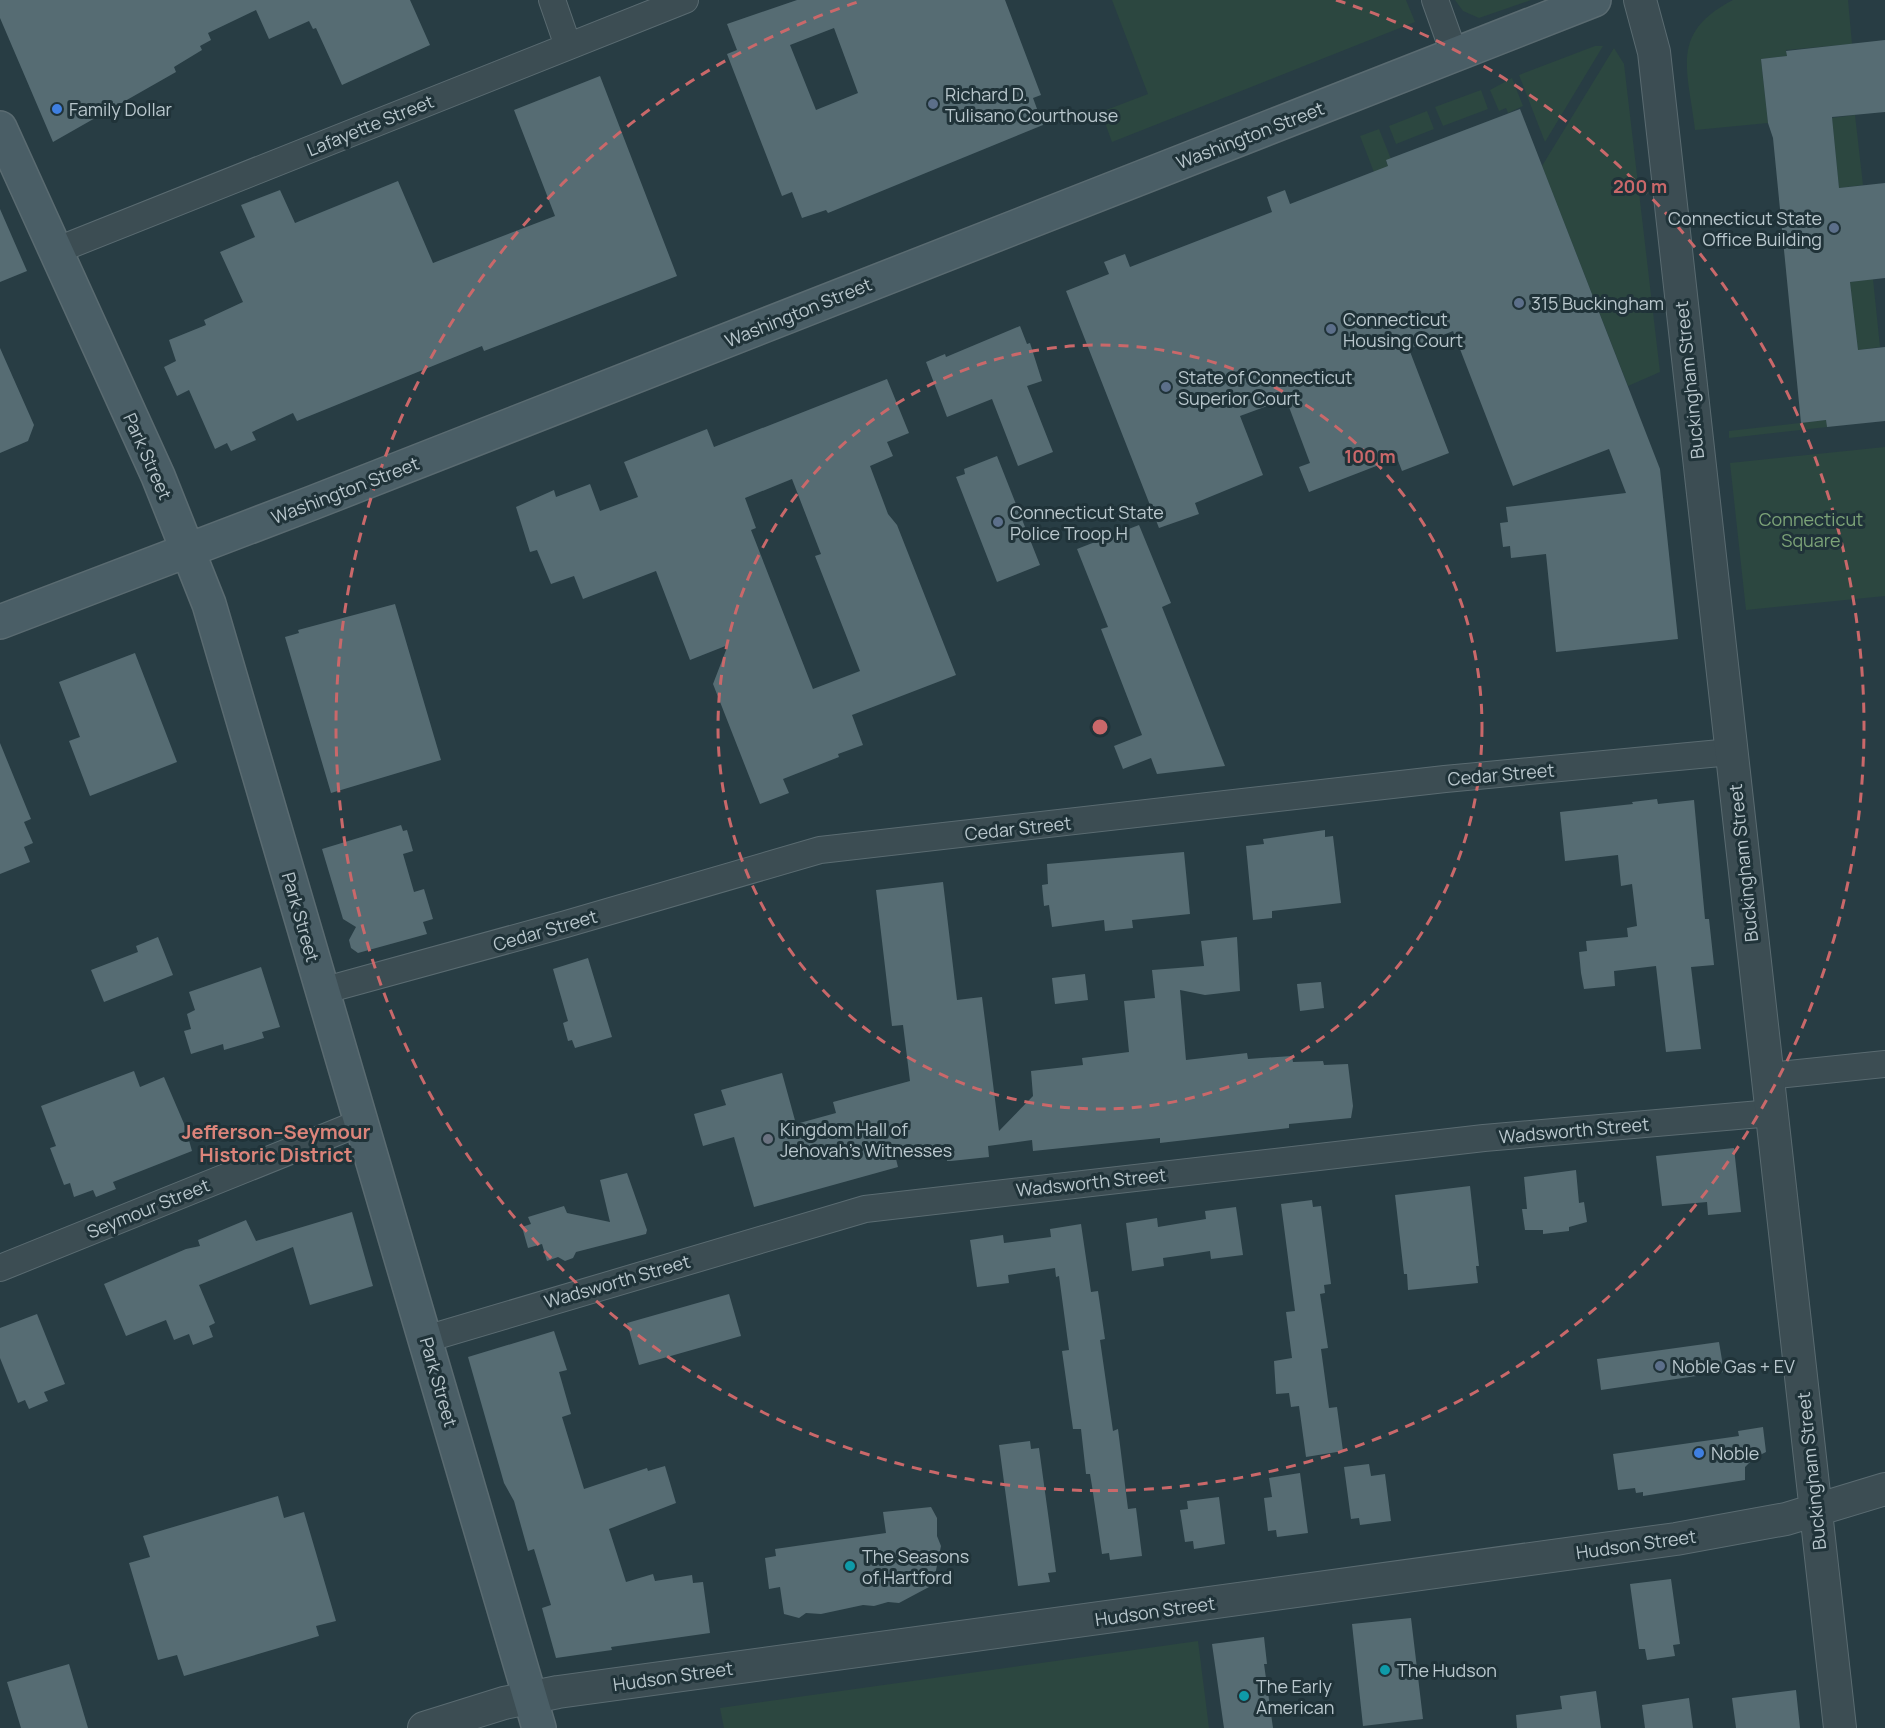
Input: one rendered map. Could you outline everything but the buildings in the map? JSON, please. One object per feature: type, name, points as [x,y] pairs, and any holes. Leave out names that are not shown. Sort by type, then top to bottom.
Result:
[{"type":"main road","name":"Washington Street","points":[[0,622],[333,495],[1594,0]]},
{"type":"main road","name":"Park Street","points":[[0,128],[158,476],[188,549],[219,638],[534,1713]]},
{"type":"street","points":[[552,0],[568,46]]},
{"type":"street","name":"Lafayette Street","points":[[55,251],[685,0]]},
{"type":"street","points":[[1435,0],[1455,56]]},
{"type":"street","name":"Buckingham Street","points":[[1640,0],[1654,52],[1840,1728]]},
{"type":"street","name":"Cedar Street","points":[[322,991],[577,921],[820,850],[1433,781],[1731,752]]},
{"type":"street","points":[[1768,1076],[1885,1064]]},
{"type":"street","name":"Wadsworth Street","points":[[426,1339],[865,1209],[1484,1138],[1772,1113]]},
{"type":"street","name":"Seymour Street","points":[[0,1268],[362,1122]]},
{"type":"street","name":"Hudson Street","points":[[424,1728],[534,1713],[558,1692],[1676,1539],[1786,1519],[1816,1508],[1885,1489]]},
{"type":"green space","points":[[1112,0],[1406,0],[1415,22],[1112,142],[1101,112],[1148,94]]},
{"type":"green space","points":[[1455,0],[1531,0],[1479,18],[1463,11]]},
{"type":"green space","points":[[1733,0],[1848,0],[1852,44],[1786,50],[1787,56],[1761,59],[1768,123],[1695,130],[1687,71],[1687,54],[1691,40],[1699,26],[1713,13]]},
{"type":"green space","points":[[1595,46],[1603,46],[1545,142],[1519,75]]},
{"type":"green space","points":[[1614,48],[1624,64],[1660,372],[1628,386],[1542,166]]},
{"type":"green space","points":[[1512,78],[1523,106],[1508,113],[1506,108],[1499,111],[1490,90]]},
{"type":"green space","points":[[1481,90],[1488,109],[1443,126],[1435,107]]},
{"type":"green space","points":[[1427,111],[1434,129],[1396,144],[1389,126]]},
{"type":"green space","points":[[1855,115],[1863,185],[1839,188],[1832,118]]},
{"type":"green space","points":[[1379,129],[1391,159],[1386,161],[1412,226],[1391,216],[1360,136]]},
{"type":"green space","points":[[1873,279],[1880,347],[1858,350],[1850,282]]},
{"type":"green space","points":[[1826,420],[1827,427],[1729,438],[1729,431]]},
{"type":"green space","name":"Connecticut Square","points":[[1885,447],[1885,596],[1746,610],[1730,463]]},
{"type":"green space","points":[[1198,1641],[1209,1728],[724,1728],[720,1708]]},
{"type":"place","name":"Richard D. Tulisano Courthouse","points":[[933,104]]},
{"type":"place","name":"Family Dollar","points":[[57,109]]},
{"type":"place","name":"Connecticut State Office Building","points":[[1834,228]]},
{"type":"place","name":"315 Buckingham","points":[[1519,303]]},
{"type":"place","name":"Connecticut Housing Court","points":[[1331,329]]},
{"type":"place","name":"State of Connecticut Superior Court","points":[[1166,387]]},
{"type":"place","name":"Connecticut State Police Troop H","points":[[998,522]]},
{"type":"place","name":"Kingdom Hall of Jehovah's Witnesses","points":[[768,1139]]},
{"type":"place","name":"Noble Gas + EV","points":[[1660,1366]]},
{"type":"place","name":"Noble","points":[[1699,1453]]},
{"type":"place","name":"The Seasons of Hartford","points":[[850,1566]]},
{"type":"place","name":"The Hudson","points":[[1385,1670]]},
{"type":"place","name":"The Early American","points":[[1244,1696]]},
{"type":"district","name":"Jefferson–Seymour Historic District","points":[[276,1142]]}]
